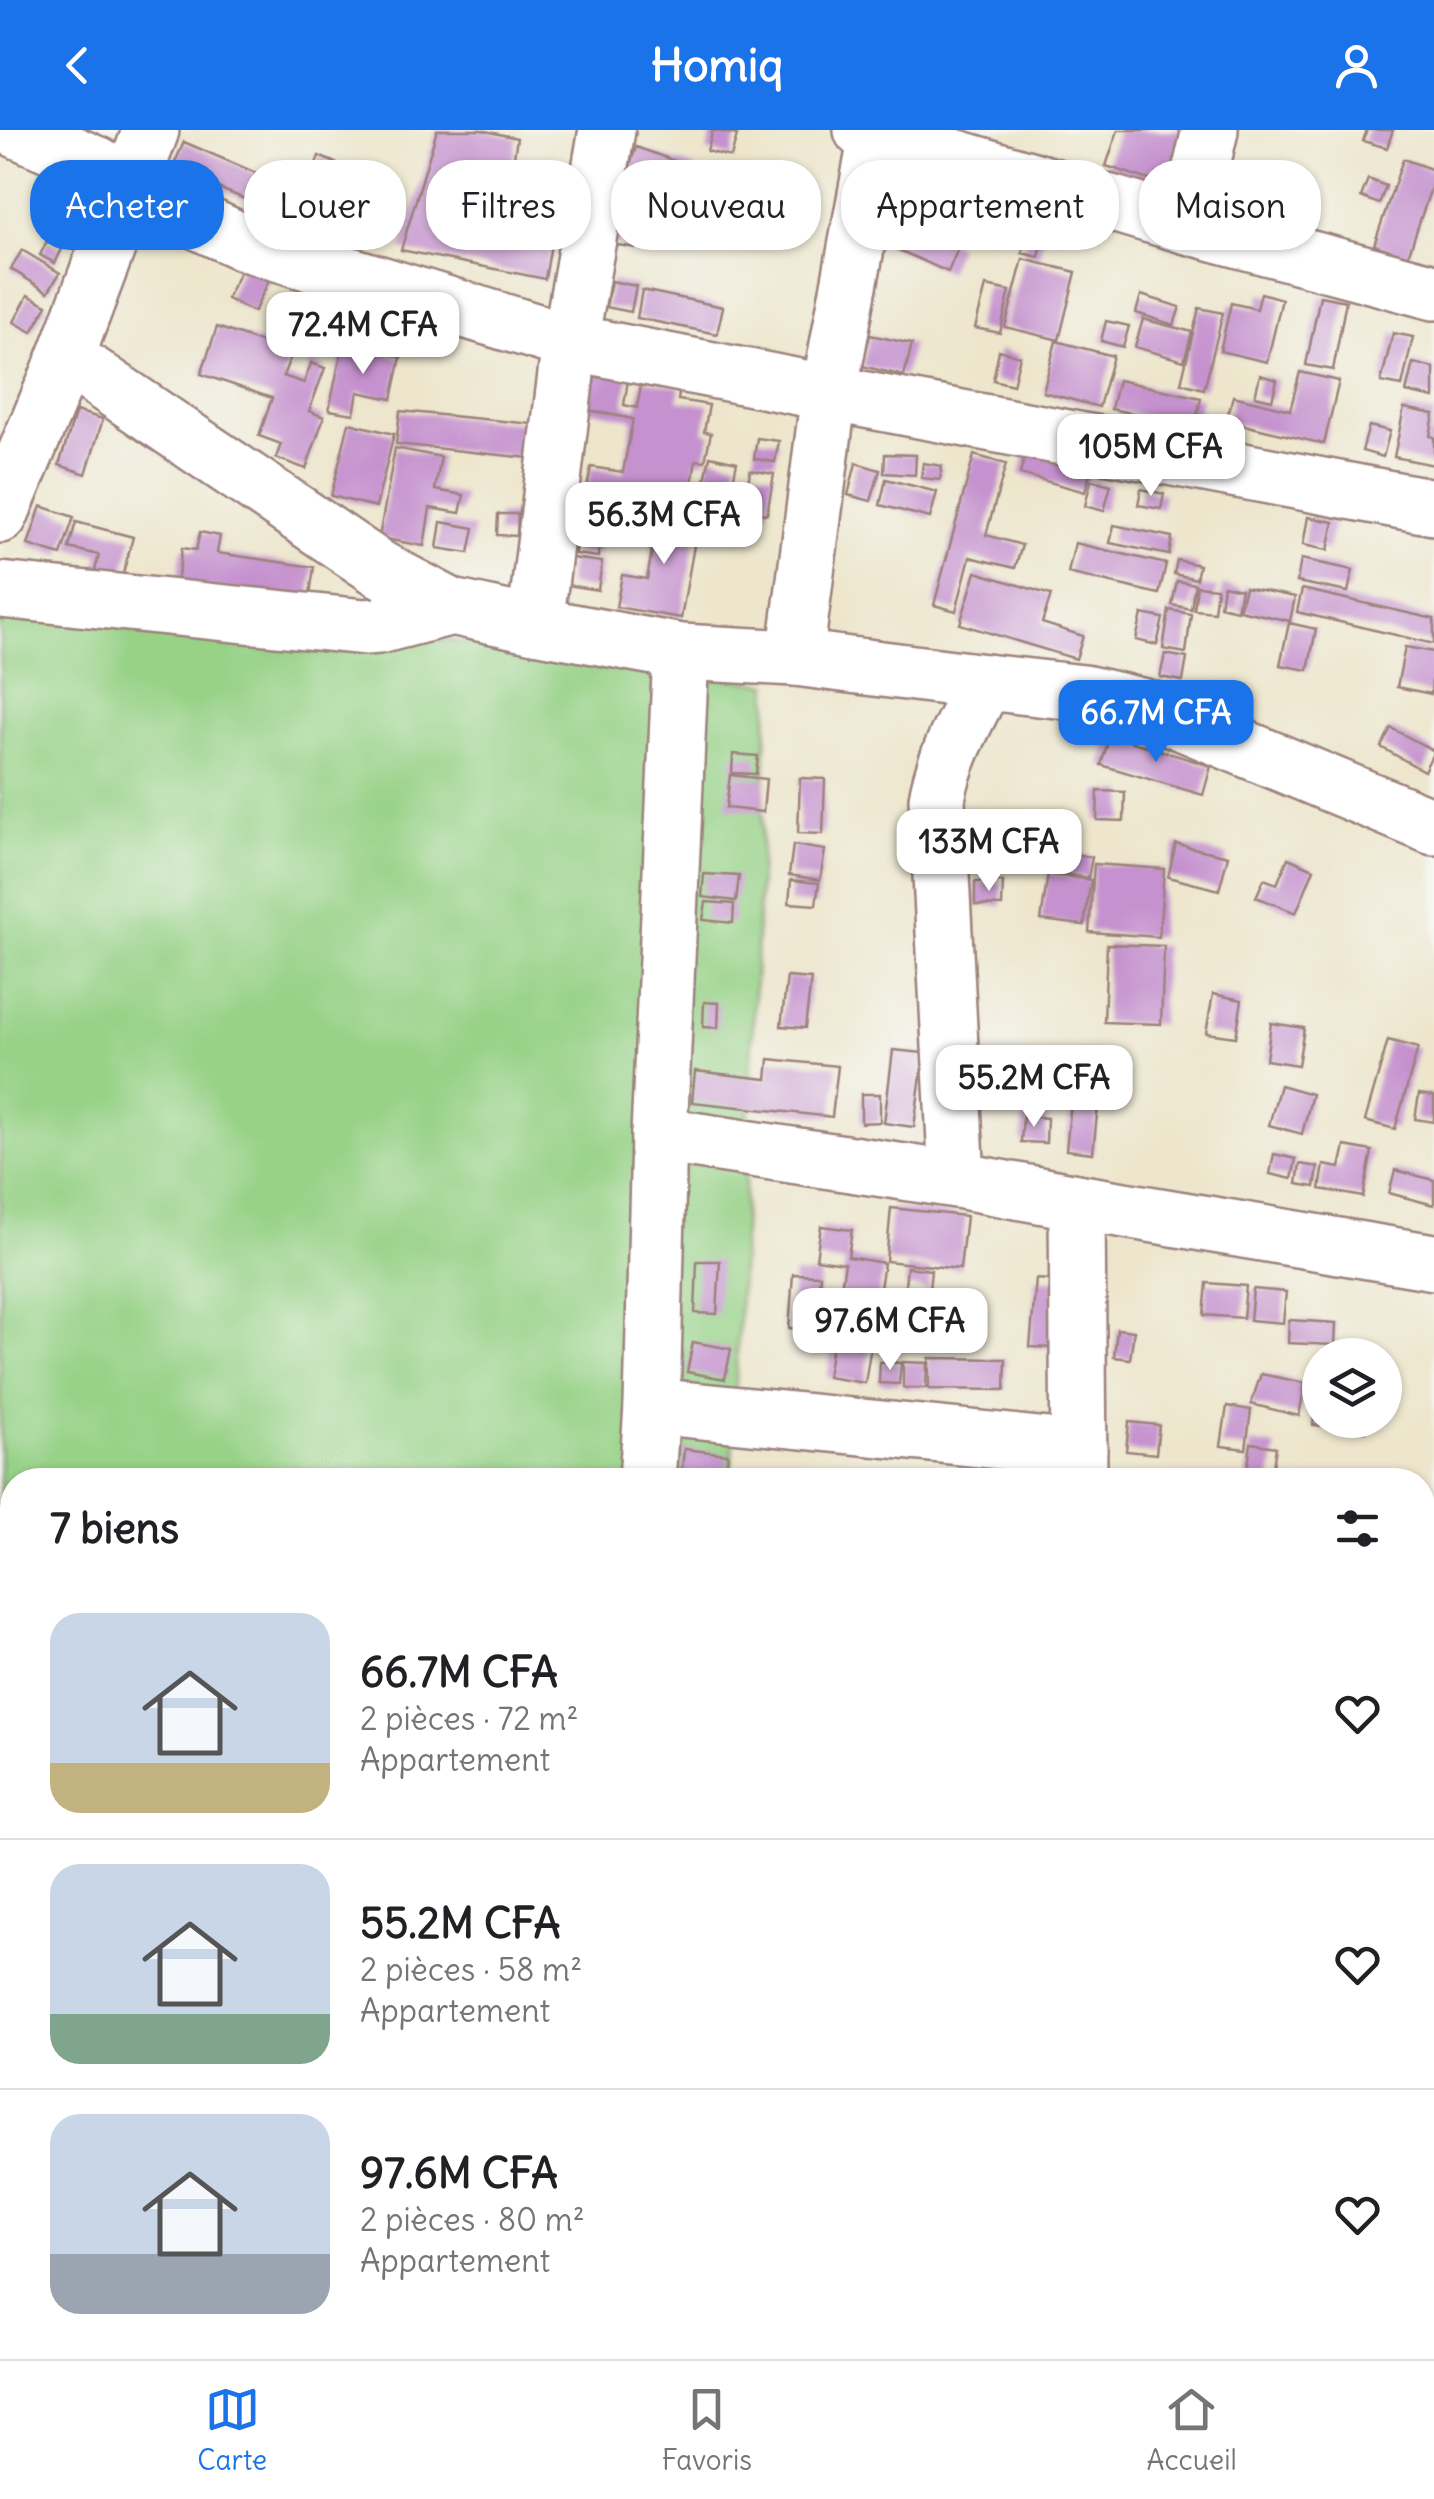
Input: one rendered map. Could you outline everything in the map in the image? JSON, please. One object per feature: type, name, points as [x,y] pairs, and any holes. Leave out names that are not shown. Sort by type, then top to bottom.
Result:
[{"type":"street","points":[[17,130],[87,160]]},
{"type":"street","points":[[140,160],[152,130]]},
{"type":"street","points":[[536,625],[570,342],[607,130]]},
{"type":"street","points":[[1203,160],[1210,130]]},
{"type":"street","points":[[795,658],[829,393],[872,131],[1139,211]]},
{"type":"street","points":[[224,234],[570,342],[1434,507]]},
{"type":"street","points":[[0,515],[66,358],[106,250]]},
{"type":"street","points":[[1277,250],[1434,292]]},
{"type":"street","points":[[66,358],[380,569],[452,607],[681,652],[795,658],[1084,693],[1145,708],[1434,827]]},
{"type":"street","points":[[0,590],[365,628],[452,607]]},
{"type":"street","points":[[649,1468],[681,652]]},
{"type":"street","points":[[957,1180],[936,799],[947,758],[985,682]]},
{"type":"street","points":[[659,1136],[957,1180],[1434,1262]]},
{"type":"street","points":[[652,1406],[1079,1465],[1077,1202]]},
{"type":"green space","points":[[0,580],[769,684],[732,1468],[0,1468]]},
{"type":"building","points":[[437,130],[481,130],[517,138],[514,160],[428,160]]},
{"type":"building","points":[[713,130],[737,135],[731,157],[707,151]]},
{"type":"building","points":[[1118,130],[1187,130],[1177,160],[1139,160],[1139,177],[1119,170],[1119,160],[1108,160]]},
{"type":"building","points":[[1367,130],[1393,130],[1387,148],[1363,141]]},
{"type":"building","points":[[184,142],[244,168],[244,199],[224,190],[224,160],[176,160]]},
{"type":"building","points":[[636,147],[673,160],[632,160]]},
{"type":"building","points":[[1403,159],[1434,170],[1408,256],[1374,245]]},
{"type":"building","points":[[426,167],[426,250],[550,250],[545,279],[401,250],[406,250],[406,233]]},
{"type":"building","points":[[1368,179],[1386,186],[1379,204],[1361,197]]},
{"type":"building","points":[[22,250],[60,273],[48,292],[11,269]]},
{"type":"building","points":[[42,250],[62,250],[55,263],[40,255]]},
{"type":"building","points":[[899,250],[957,250],[948,272]]},
{"type":"building","points":[[1023,250],[1041,250],[1039,257],[1022,253]]},
{"type":"building","points":[[1023,259],[1076,272],[1059,340],[1005,327]]},
{"type":"building","points":[[245,261],[272,274],[254,312],[227,299]]},
{"type":"building","points":[[611,281],[636,286],[631,312],[606,307]]},
{"type":"building","points":[[986,286],[1010,291],[1000,333],[975,328]]},
{"type":"building","points":[[642,290],[723,307],[717,334],[637,318]]},
{"type":"building","points":[[1261,293],[1282,299],[1267,362],[1220,351],[1231,303],[1257,309]]},
{"type":"building","points":[[28,295],[47,305],[32,332],[14,322]]},
{"type":"building","points":[[1141,295],[1180,307],[1174,325],[1136,313]]},
{"type":"building","points":[[1320,296],[1346,301],[1333,370],[1306,365]]},
{"type":"building","points":[[1199,308],[1223,313],[1204,389],[1181,383]]},
{"type":"building","points":[[1143,319],[1192,332],[1184,361],[1135,347]]},
{"type":"building","points":[[1106,321],[1129,326],[1123,347],[1101,341]]},
{"type":"building","points":[[217,327],[292,353],[283,376],[304,383],[311,363],[325,368],[309,411],[324,417],[306,469],[276,458],[281,444],[259,436],[272,398],[201,374]]},
{"type":"building","points":[[1393,333],[1413,337],[1402,386],[1381,382]]},
{"type":"building","points":[[870,335],[912,344],[904,376],[862,366]]},
{"type":"building","points":[[1056,341],[1113,356],[1099,407],[1043,392]]},
{"type":"building","points":[[343,345],[401,357],[392,399],[358,392],[354,414],[329,410]]},
{"type":"building","points":[[999,350],[1020,356],[1013,385],[993,380]]},
{"type":"building","points":[[1413,363],[1434,368],[1434,398],[1406,392]]},
{"type":"building","points":[[587,366],[629,374],[624,405],[637,408],[642,379],[680,387],[678,400],[709,405],[704,432],[711,433],[705,461],[696,460],[688,506],[612,494],[610,503],[585,499],[591,467],[623,472],[633,419],[578,408]]},
{"type":"building","points":[[1300,372],[1339,381],[1324,444],[1226,421],[1233,396],[1290,410]]},
{"type":"building","points":[[1260,375],[1277,380],[1272,400],[1255,396]]},
{"type":"building","points":[[1118,380],[1201,398],[1195,426],[1111,409]]},
{"type":"building","points":[[1404,408],[1434,414],[1430,436],[1434,437],[1434,465],[1394,457]]},
{"type":"building","points":[[76,411],[103,419],[86,474],[59,465]]},
{"type":"building","points":[[400,411],[533,424],[529,458],[396,444]]},
{"type":"building","points":[[349,423],[394,434],[376,507],[331,496]]},
{"type":"building","points":[[1369,426],[1390,431],[1383,457],[1362,451]]},
{"type":"building","points":[[757,438],[779,441],[775,462],[754,459]]},
{"type":"building","points":[[1028,444],[1093,462],[1085,492],[1020,474]]},
{"type":"building","points":[[395,448],[441,457],[435,490],[464,495],[460,513],[430,508],[424,546],[379,538]]},
{"type":"building","points":[[885,454],[916,455],[915,475],[884,473]]},
{"type":"building","points":[[974,455],[1006,464],[986,535],[1022,545],[1015,568],[970,557],[956,611],[934,605]]},
{"type":"building","points":[[710,456],[737,462],[728,505],[701,500]]},
{"type":"building","points":[[856,463],[880,470],[871,501],[848,495]]},
{"type":"building","points":[[923,463],[942,466],[940,480],[921,478]]},
{"type":"building","points":[[750,470],[774,474],[767,514],[744,511]]},
{"type":"building","points":[[886,479],[937,492],[930,518],[880,505]]},
{"type":"building","points":[[1091,480],[1111,485],[1104,511],[1085,506]]},
{"type":"building","points":[[1141,489],[1164,494],[1161,509],[1138,505]]},
{"type":"building","points":[[660,505],[700,512],[681,618],[616,607],[622,575],[647,579]]},
{"type":"building","points":[[41,506],[74,517],[61,555],[28,545]]},
{"type":"building","points":[[498,514],[518,514],[517,536],[497,535]]},
{"type":"building","points":[[1308,517],[1334,522],[1328,550],[1303,545]]},
{"type":"building","points":[[76,522],[133,537],[121,581],[94,574],[99,555],[69,548]]},
{"type":"building","points":[[441,522],[474,528],[469,553],[437,548]]},
{"type":"building","points":[[1114,525],[1172,537],[1169,555],[1110,543]]},
{"type":"building","points":[[200,532],[220,536],[217,553],[314,567],[309,601],[177,583],[182,548],[196,550]]},
{"type":"building","points":[[577,537],[599,539],[598,557],[575,554]]},
{"type":"building","points":[[1075,543],[1166,564],[1159,594],[1068,573]]},
{"type":"building","points":[[571,558],[602,562],[598,590],[567,585]]},
{"type":"building","points":[[1301,559],[1353,570],[1348,592],[1297,582]]},
{"type":"building","points":[[1177,560],[1199,565],[1196,579],[1174,574]]},
{"type":"building","points":[[976,572],[1051,595],[1042,623],[1083,636],[1076,659],[960,624]]},
{"type":"building","points":[[1177,581],[1195,584],[1191,609],[1172,605]]},
{"type":"building","points":[[1223,585],[1241,589],[1237,610],[1220,606]]},
{"type":"building","points":[[1197,586],[1217,588],[1214,612],[1194,610]]},
{"type":"building","points":[[1245,587],[1295,597],[1290,621],[1239,610]]},
{"type":"building","points":[[1302,589],[1434,619],[1434,644],[1297,612]]},
{"type":"building","points":[[1169,610],[1191,614],[1186,653],[1163,649]]},
{"type":"building","points":[[1142,614],[1163,618],[1157,645],[1136,640]]},
{"type":"building","points":[[1289,623],[1316,629],[1308,670],[1280,665]]},
{"type":"building","points":[[1405,647],[1434,652],[1431,694],[1397,687]]},
{"type":"building","points":[[1165,654],[1187,658],[1183,681],[1160,677]]},
{"type":"building","points":[[1391,728],[1434,751],[1424,771],[1381,747]]},
{"type":"building","points":[[1110,735],[1211,766],[1203,795],[1101,765]]},
{"type":"building","points":[[733,754],[758,756],[756,774],[732,773]]},
{"type":"building","points":[[730,775],[766,779],[763,812],[726,808]]},
{"type":"building","points":[[800,778],[825,779],[823,834],[798,833]]},
{"type":"building","points":[[1098,791],[1125,792],[1124,821],[1097,820]]},
{"type":"building","points":[[972,832],[1038,836],[1036,865],[970,860]]},
{"type":"building","points":[[1176,844],[1228,856],[1219,890],[1168,877]]},
{"type":"building","points":[[793,845],[825,850],[820,880],[789,875]]},
{"type":"building","points":[[1057,851],[1092,857],[1088,878],[1053,872]]},
{"type":"building","points":[[1288,858],[1314,869],[1296,913],[1256,897],[1264,879],[1277,884]]},
{"type":"building","points":[[1094,864],[1164,869],[1159,937],[1089,932]]},
{"type":"building","points":[[704,874],[739,876],[736,901],[702,897]]},
{"type":"building","points":[[1048,874],[1091,880],[1084,925],[1041,920]]},
{"type":"building","points":[[791,880],[819,883],[816,905],[789,903]]},
{"type":"building","points":[[975,882],[1003,882],[1002,906],[975,905]]},
{"type":"building","points":[[706,902],[734,904],[733,923],[703,920]]},
{"type":"building","points":[[1107,944],[1164,946],[1161,1024],[1104,1022]]},
{"type":"building","points":[[787,977],[811,979],[805,1028],[781,1026]]},
{"type":"building","points":[[1213,994],[1242,1000],[1236,1037],[1206,1033]]},
{"type":"building","points":[[704,1002],[719,1003],[718,1028],[703,1027]]},
{"type":"building","points":[[1271,1023],[1304,1028],[1298,1065],[1266,1060]]},
{"type":"building","points":[[1388,1040],[1418,1048],[1395,1129],[1365,1121]]},
{"type":"building","points":[[893,1050],[924,1053],[914,1127],[884,1123]]},
{"type":"building","points":[[769,1059],[838,1066],[832,1117],[692,1102],[695,1071],[767,1079]]},
{"type":"building","points":[[1073,1083],[1100,1086],[1093,1153],[1066,1150]]},
{"type":"building","points":[[1280,1085],[1312,1094],[1302,1134],[1269,1125]]},
{"type":"building","points":[[861,1094],[880,1094],[880,1122],[861,1123]]},
{"type":"building","points":[[1419,1094],[1434,1096],[1434,1122],[1415,1119]]},
{"type":"building","points":[[1023,1116],[1047,1118],[1046,1143],[1021,1142]]},
{"type":"building","points":[[1345,1146],[1372,1151],[1363,1197],[1320,1189],[1324,1165],[1340,1168]]},
{"type":"building","points":[[1274,1154],[1296,1159],[1292,1179],[1270,1174]]},
{"type":"building","points":[[1300,1164],[1318,1167],[1315,1187],[1297,1184]]},
{"type":"building","points":[[1395,1170],[1434,1180],[1434,1205],[1389,1193]]},
{"type":"building","points":[[891,1208],[966,1216],[960,1269],[886,1261]]},
{"type":"building","points":[[821,1226],[852,1230],[848,1257],[884,1263],[865,1383],[827,1377],[845,1263],[816,1259]]},
{"type":"building","points":[[697,1261],[720,1261],[717,1314],[695,1313]]},
{"type":"building","points":[[907,1267],[931,1270],[929,1290],[905,1286]]},
{"type":"building","points":[[793,1274],[820,1275],[816,1330],[789,1328]]},
{"type":"building","points":[[1036,1279],[1061,1281],[1055,1348],[1030,1347]]},
{"type":"building","points":[[1207,1283],[1246,1286],[1243,1318],[1204,1315]]},
{"type":"building","points":[[1253,1289],[1286,1292],[1283,1323],[1250,1320]]},
{"type":"building","points":[[1289,1320],[1336,1323],[1335,1338],[1302,1338],[1302,1344],[1288,1343]]},
{"type":"building","points":[[1117,1329],[1134,1331],[1130,1359],[1114,1357]]},
{"type":"building","points":[[693,1342],[731,1349],[725,1379],[687,1372]]},
{"type":"building","points":[[929,1358],[1006,1359],[1005,1390],[929,1389]]},
{"type":"building","points":[[880,1362],[901,1363],[899,1384],[879,1383]]},
{"type":"building","points":[[903,1362],[927,1363],[926,1388],[903,1388]]},
{"type":"building","points":[[1261,1374],[1302,1382],[1299,1416],[1251,1404]]},
{"type":"building","points":[[1227,1406],[1251,1410],[1246,1449],[1221,1446]]},
{"type":"building","points":[[1129,1422],[1159,1425],[1156,1454],[1126,1451]]},
{"type":"building","points":[[1251,1443],[1276,1447],[1273,1468],[1248,1468]]},
{"type":"building","points":[[684,1449],[728,1454],[726,1468],[682,1468]]},
{"type":"building","points":[[990,1453],[1038,1458],[1037,1468],[988,1468]]}]
